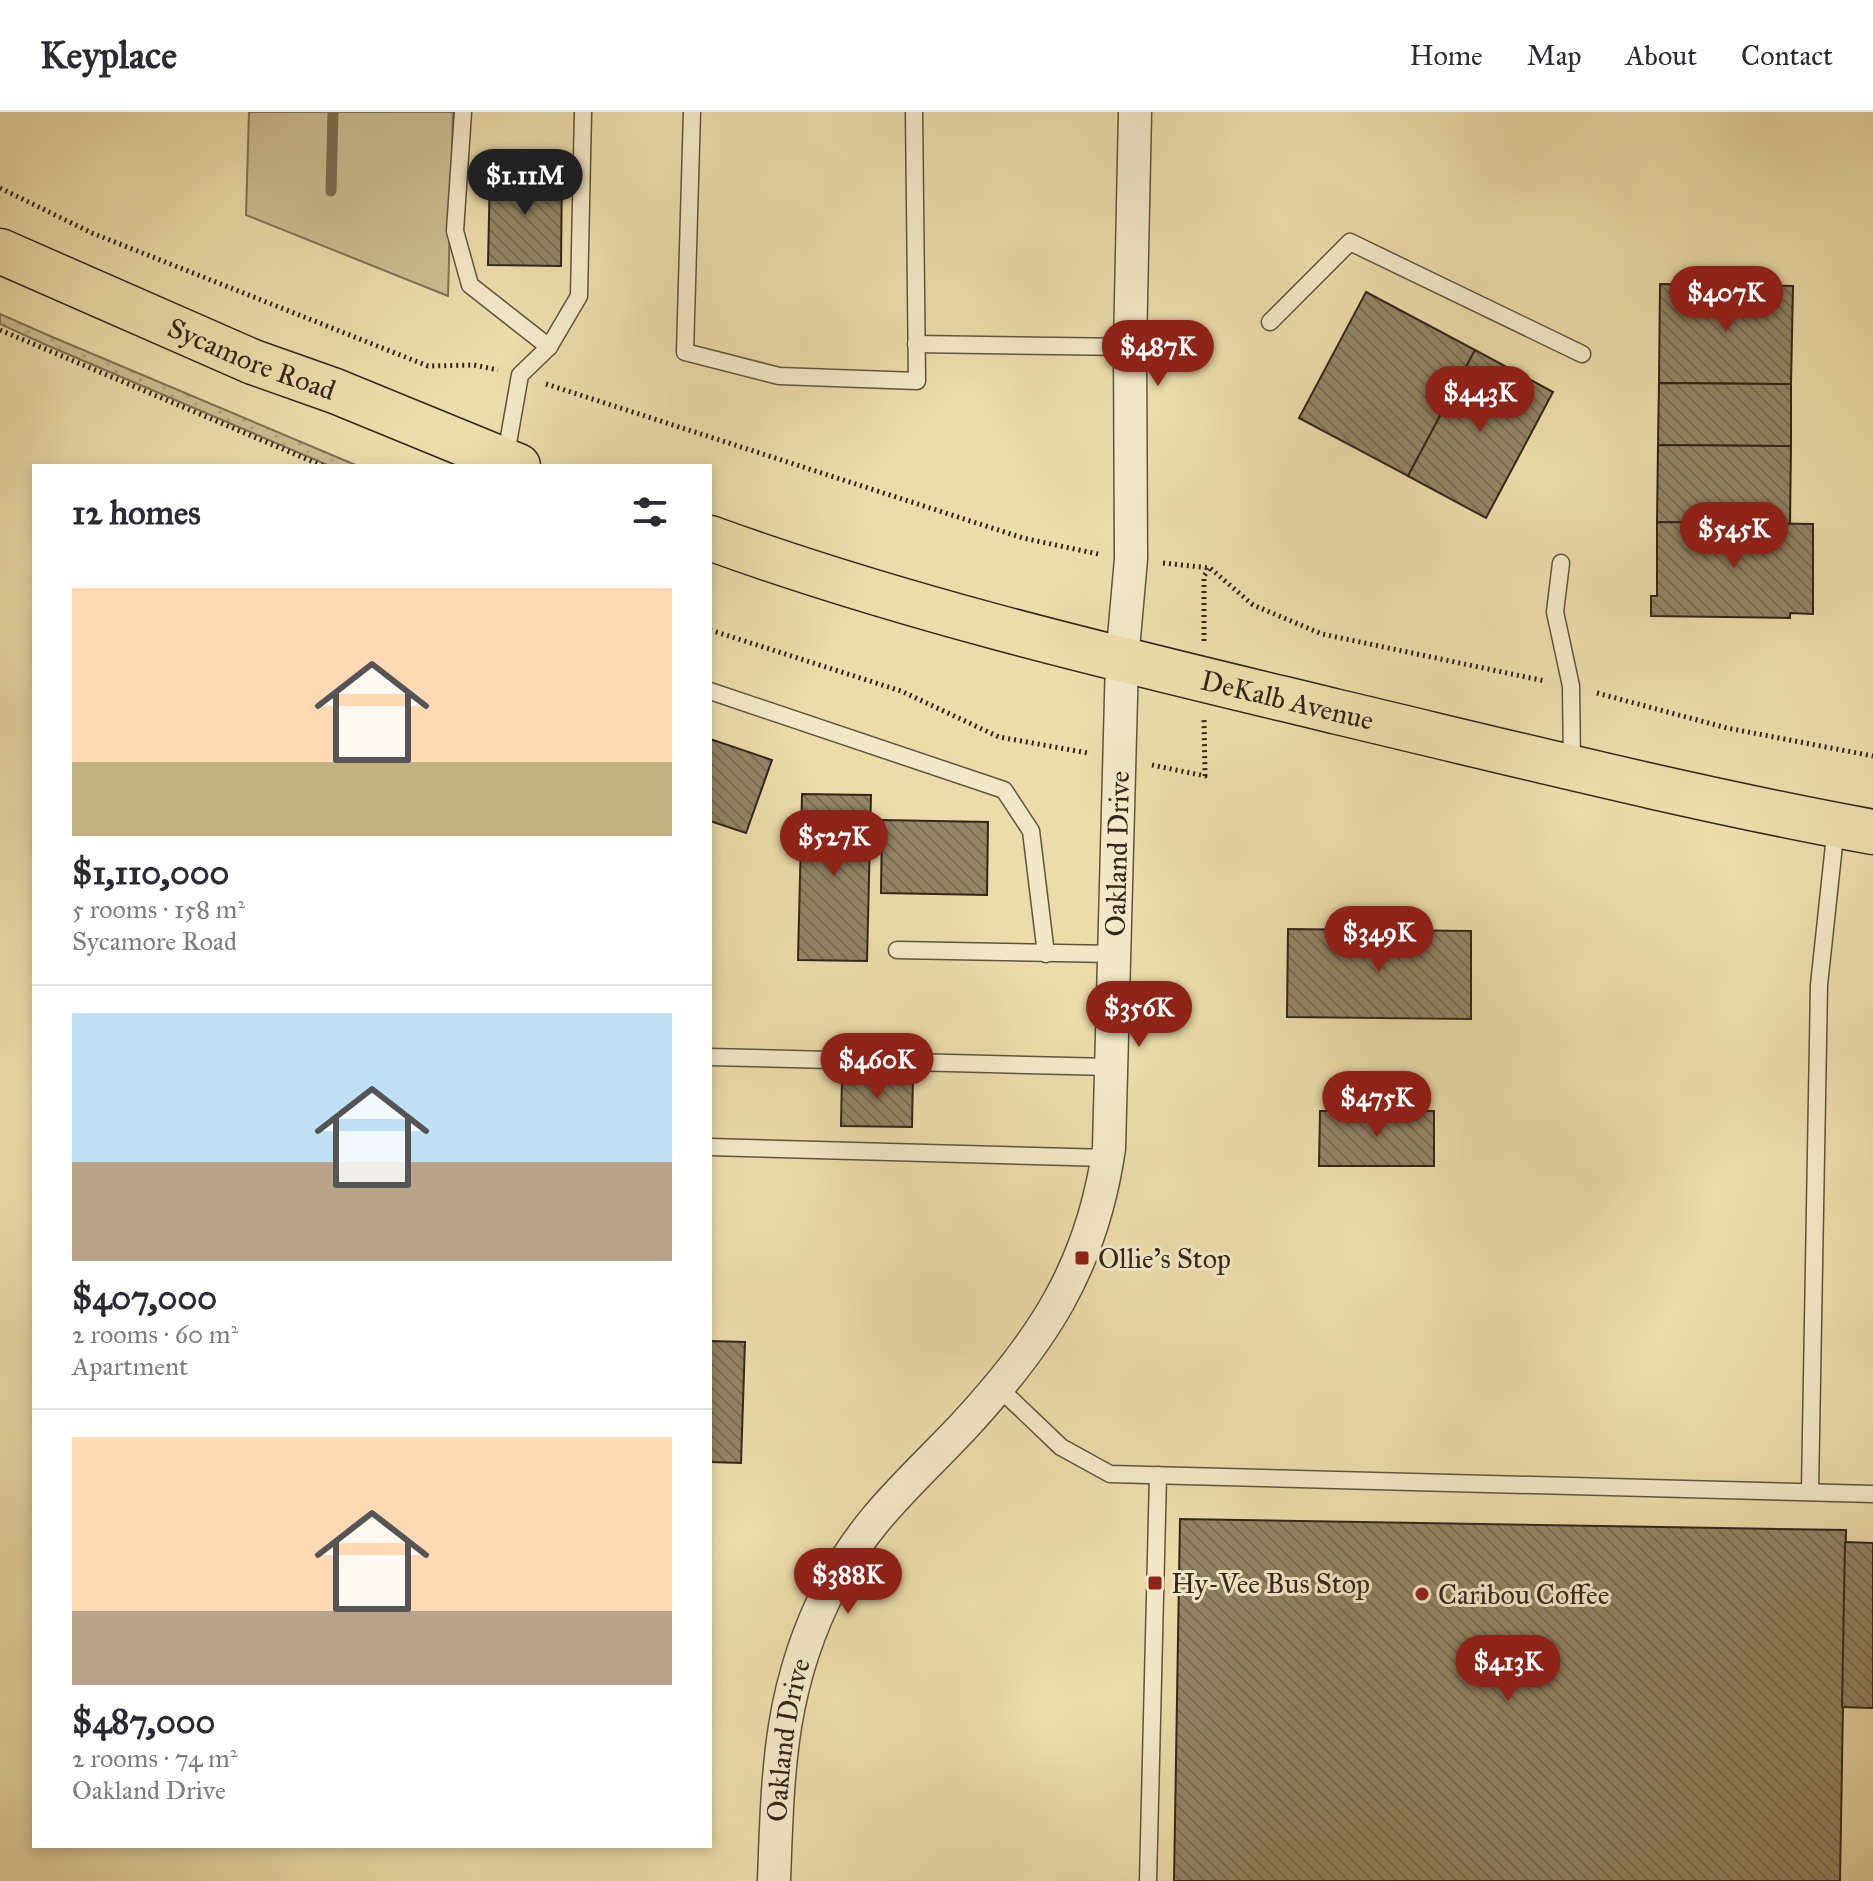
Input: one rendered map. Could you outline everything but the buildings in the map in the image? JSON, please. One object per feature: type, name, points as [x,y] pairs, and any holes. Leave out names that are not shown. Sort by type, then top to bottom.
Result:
[{"type":"main road","name":"Sycamore Road","points":[[0,251],[253,362],[335,391],[511,464]]},
{"type":"main road","name":"DeKalb Avenue","points":[[712,539],[789,567],[1122,660],[1573,768],[1855,829]]},
{"type":"street","name":"Oakland Drive","points":[[774,1881],[778,1757],[785,1709],[803,1650],[832,1586],[871,1523],[898,1489],[998,1387],[1062,1298],[1082,1258],[1101,1204],[1108,1158],[1122,660],[1131,559],[1130,347],[1135,112]]},
{"type":"lane","points":[[463,112],[455,231],[470,285],[549,347]]},
{"type":"lane","points":[[511,464],[520,375],[549,347],[579,296],[583,112]]},
{"type":"lane","points":[[692,112],[685,352],[779,376],[917,381],[914,112]]},
{"type":"lane","points":[[1270,322],[1350,242],[1582,354]]},
{"type":"lane","points":[[916,344],[1130,347]]},
{"type":"lane","points":[[1561,563],[1555,612],[1571,686],[1573,768]]},
{"type":"lane","points":[[712,692],[1004,790],[1031,831],[1046,954]]},
{"type":"lane","points":[[1810,1491],[1819,985],[1855,829]]},
{"type":"lane","points":[[897,950],[1114,954]]},
{"type":"lane","points":[[712,1057],[1111,1067]]},
{"type":"lane","points":[[712,1147],[1108,1158]]},
{"type":"lane","points":[[998,1387],[1061,1447],[1110,1474],[1873,1494]]},
{"type":"lane","points":[[1148,1881],[1158,1475]]},
{"type":"path","points":[[0,188],[92,233],[428,366],[474,365],[520,375],[1023,538],[1131,559],[1210,568],[1253,605],[1322,634],[1571,686],[1727,728],[1873,756]]},
{"type":"path","points":[[0,330],[318,464]]},
{"type":"path","points":[[712,631],[901,691],[999,737],[1205,776],[1204,576],[1210,568]]},
{"type":"shaded area","points":[[249,112],[453,112],[448,296],[246,215]]},
{"type":"shaded area","points":[[0,314],[353,464],[325,464],[0,324]]},
{"type":"waterway","points":[[331,191],[333,112]]},
{"type":"place","name":"Ollie's Stop","points":[[1082,1258]]},
{"type":"place","name":"Hy-Vee Bus Stop","points":[[1155,1583]]},
{"type":"place","name":"Caribou Coffee","points":[[1422,1594]]}]
